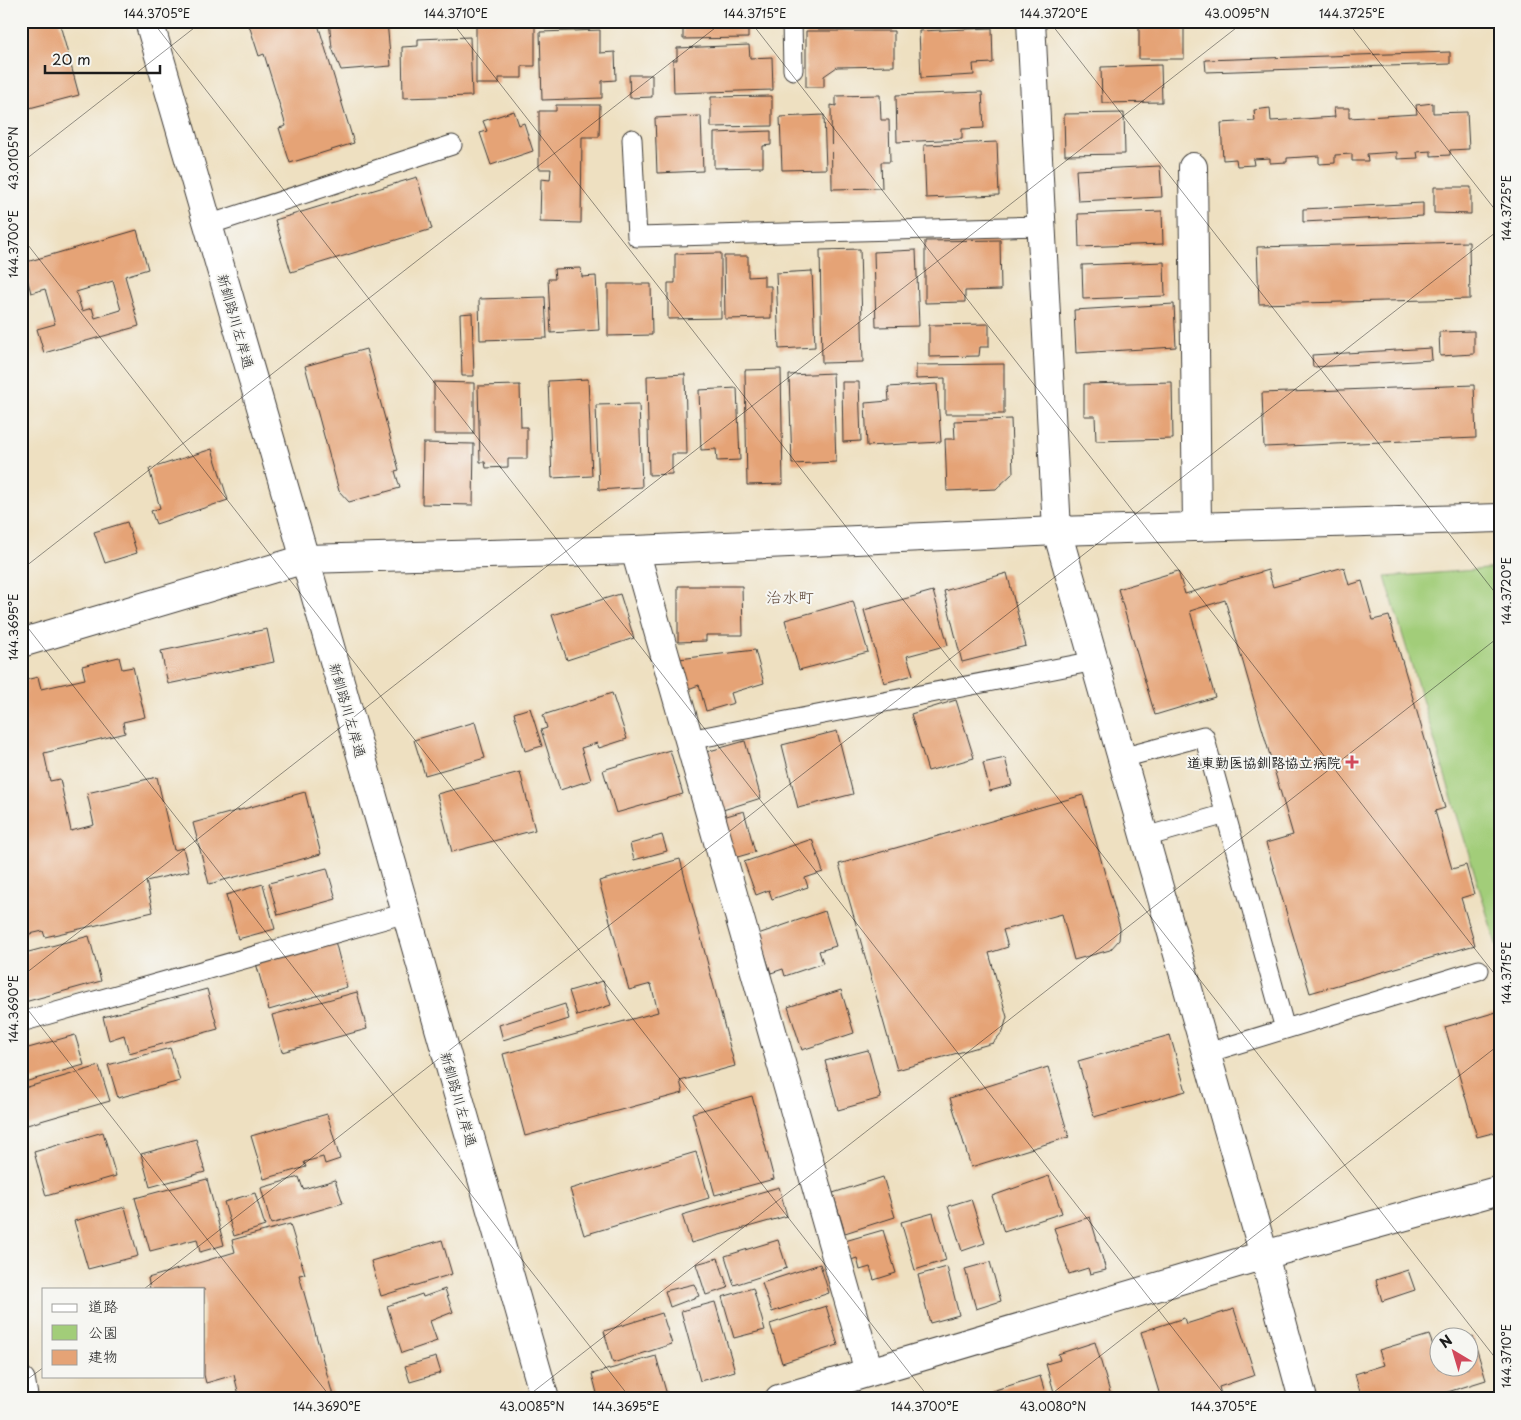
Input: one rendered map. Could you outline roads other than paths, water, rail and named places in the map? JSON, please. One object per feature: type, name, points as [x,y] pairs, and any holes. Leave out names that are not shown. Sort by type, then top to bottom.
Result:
[{"type":"street","name":"新釧路川左岸通","points":[[149,21],[545,1399]]},
{"type":"street","points":[[1031,21],[1057,531],[1207,1053],[1303,1399]]},
{"type":"street","points":[[1193,167],[1197,527]]},
{"type":"street","points":[[21,642],[305,559],[635,550],[1057,531],[1500,518]]},
{"type":"street","points":[[635,550],[869,1372]]},
{"type":"street","points":[[779,1399],[1264,1255],[1500,1190]]},
{"type":"street","points":[[21,1382],[24,1399]]},
{"type":"lane","points":[[792,21],[793,70]]},
{"type":"lane","points":[[632,139],[637,237],[1042,226]]},
{"type":"lane","points":[[208,225],[452,145]]},
{"type":"lane","points":[[689,740],[1095,662]]},
{"type":"lane","points":[[1122,758],[1204,736],[1285,1029]]},
{"type":"lane","points":[[1145,836],[1226,814]]},
{"type":"lane","points":[[21,1022],[406,913]]},
{"type":"lane","points":[[1207,1053],[1479,970]]},
{"type":"place","name":"道東勤医協釧路協立病院","points":[[1352,762]]},
{"type":"district","name":"治水町","points":[[790,596]]}]
